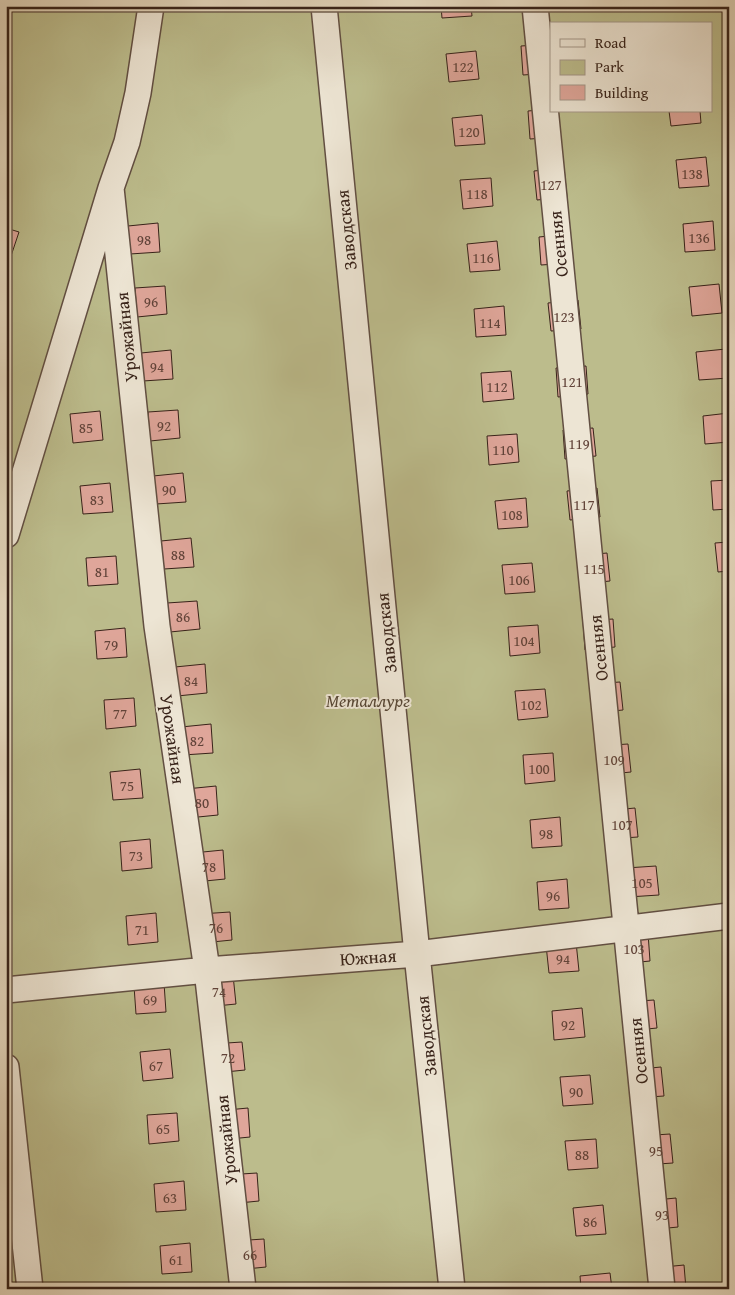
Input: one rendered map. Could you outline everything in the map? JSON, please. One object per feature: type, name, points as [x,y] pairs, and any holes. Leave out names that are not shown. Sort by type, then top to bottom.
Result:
[{"type":"street","points":[[6,535],[111,188],[127,142],[138,93],[151,6]]},
{"type":"street","name":"Заводская","points":[[324,6],[417,954],[452,1289]]},
{"type":"street","name":"Осенняя","points":[[535,6],[662,1289]]},
{"type":"street","name":"Урожайная","points":[[111,188],[157,626],[207,970],[243,1289]]},
{"type":"street","name":"Южная","points":[[6,990],[207,970],[417,954],[729,916]]},
{"type":"street","points":[[6,1067],[30,1289]]},
{"type":"green space","name":"Металлург","points":[[6,6],[729,6],[729,1289],[6,1289]]},
{"type":"building","points":[[441,6],[471,6],[472,16],[442,18]]},
{"type":"building","points":[[550,44],[550,73],[523,75],[521,46]]},
{"type":"building","points":[[476,51],[479,79],[449,82],[446,54]]},
{"type":"building","points":[[550,109],[550,112],[558,112],[560,137],[530,139],[528,111]]},
{"type":"building","points":[[669,112],[700,112],[701,123],[671,126]]},
{"type":"building","points":[[482,115],[485,144],[455,146],[452,118]]},
{"type":"building","points":[[706,157],[709,186],[679,188],[676,160]]},
{"type":"building","points":[[564,168],[567,197],[537,200],[534,171]]},
{"type":"building","points":[[491,178],[493,206],[463,209],[460,180]]},
{"type":"building","points":[[713,221],[715,250],[685,252],[683,224]]},
{"type":"building","points":[[158,223],[160,252],[130,254],[128,226]]},
{"type":"building","points":[[6,228],[19,232],[10,259],[6,258]]},
{"type":"building","points":[[569,234],[571,263],[541,265],[539,237]]},
{"type":"building","points":[[497,241],[500,270],[470,272],[467,244]]},
{"type":"building","points":[[719,284],[722,313],[692,316],[689,287]]},
{"type":"building","points":[[165,286],[167,314],[137,317],[135,288]]},
{"type":"building","points":[[578,300],[581,329],[551,331],[548,303]]},
{"type":"building","points":[[504,306],[506,335],[476,337],[474,309]]},
{"type":"building","points":[[726,349],[729,378],[699,380],[696,352]]},
{"type":"building","points":[[171,350],[173,379],[143,381],[141,353]]},
{"type":"building","points":[[586,366],[588,394],[558,397],[556,368]]},
{"type":"building","points":[[511,371],[514,399],[483,402],[481,373]]},
{"type":"building","points":[[178,410],[180,438],[150,441],[148,412]]},
{"type":"building","points":[[100,411],[103,440],[73,443],[70,414]]},
{"type":"building","points":[[729,413],[729,442],[705,444],[703,416]]},
{"type":"building","points":[[593,428],[596,456],[565,459],[563,430]]},
{"type":"building","points":[[517,434],[519,462],[489,465],[487,436]]},
{"type":"building","points":[[183,473],[186,502],[156,504],[153,476]]},
{"type":"building","points":[[729,480],[729,509],[713,510],[711,481]]},
{"type":"building","points":[[110,483],[113,512],[83,514],[80,486]]},
{"type":"building","points":[[597,488],[600,517],[570,520],[567,491]]},
{"type":"building","points":[[526,498],[528,527],[498,529],[495,501]]},
{"type":"building","points":[[191,538],[194,567],[164,569],[161,541]]},
{"type":"building","points":[[729,542],[729,571],[718,572],[715,543]]},
{"type":"building","points":[[607,553],[610,581],[580,584],[577,556]]},
{"type":"building","points":[[116,556],[118,584],[88,586],[86,558]]},
{"type":"building","points":[[532,563],[535,592],[505,594],[502,565]]},
{"type":"building","points":[[197,601],[200,629],[170,632],[167,603]]},
{"type":"building","points":[[724,606],[729,606],[729,635],[727,635]]},
{"type":"building","points":[[613,619],[615,647],[585,650],[583,621]]},
{"type":"building","points":[[538,625],[540,653],[510,656],[508,627]]},
{"type":"building","points":[[125,628],[127,657],[97,659],[95,631]]},
{"type":"building","points":[[205,664],[207,693],[177,696],[175,667]]},
{"type":"building","points":[[620,682],[623,710],[592,713],[590,684]]},
{"type":"building","points":[[545,689],[548,717],[518,720],[515,691]]},
{"type":"building","points":[[134,698],[136,726],[106,729],[104,700]]},
{"type":"building","points":[[211,724],[213,753],[183,755],[181,727]]},
{"type":"building","points":[[628,744],[631,772],[601,775],[598,746]]},
{"type":"building","points":[[553,753],[555,781],[525,784],[523,755]]},
{"type":"building","points":[[140,769],[143,798],[113,800],[110,772]]},
{"type":"building","points":[[216,786],[218,815],[188,818],[186,789]]},
{"type":"building","points":[[635,808],[638,837],[608,839],[605,811]]},
{"type":"building","points":[[560,817],[562,846],[532,848],[530,820]]},
{"type":"building","points":[[150,839],[152,868],[122,871],[120,842]]},
{"type":"building","points":[[223,850],[225,879],[195,882],[193,853]]},
{"type":"building","points":[[656,866],[659,895],[628,897],[626,868]]},
{"type":"building","points":[[567,879],[569,908],[539,910],[537,882]]},
{"type":"building","points":[[230,912],[232,940],[202,943],[200,914]]},
{"type":"building","points":[[156,913],[158,942],[128,945],[126,916]]},
{"type":"building","points":[[648,933],[650,961],[620,964],[618,935]]},
{"type":"building","points":[[576,942],[579,971],[549,973],[546,945]]},
{"type":"building","points":[[233,975],[236,1004],[206,1007],[203,978]]},
{"type":"building","points":[[164,983],[166,1012],[136,1014],[134,986]]},
{"type":"building","points":[[654,1000],[657,1028],[627,1031],[624,1002]]},
{"type":"building","points":[[582,1008],[585,1037],[554,1040],[552,1011]]},
{"type":"building","points":[[242,1042],[245,1070],[215,1073],[212,1044]]},
{"type":"building","points":[[170,1049],[173,1078],[143,1081],[140,1052]]},
{"type":"building","points":[[661,1067],[664,1096],[634,1098],[631,1070]]},
{"type":"building","points":[[590,1075],[593,1104],[563,1106],[560,1077]]},
{"type":"building","points":[[248,1108],[250,1137],[220,1140],[217,1111]]},
{"type":"building","points":[[177,1113],[179,1141],[149,1144],[147,1115]]},
{"type":"building","points":[[670,1134],[673,1163],[643,1165],[640,1136]]},
{"type":"building","points":[[596,1139],[598,1168],[568,1170],[565,1141]]},
{"type":"building","points":[[257,1173],[259,1201],[229,1204],[226,1175]]},
{"type":"building","points":[[184,1181],[186,1210],[156,1212],[154,1184]]},
{"type":"building","points":[[676,1198],[678,1227],[648,1230],[646,1201]]},
{"type":"building","points":[[603,1205],[606,1234],[576,1236],[573,1208]]},
{"type":"building","points":[[264,1239],[266,1267],[236,1270],[234,1241]]},
{"type":"building","points":[[190,1243],[192,1272],[162,1274],[160,1246]]},
{"type":"building","points":[[684,1265],[686,1289],[656,1289],[654,1268]]},
{"type":"building","points":[[610,1273],[612,1289],[581,1289],[580,1276]]}]
